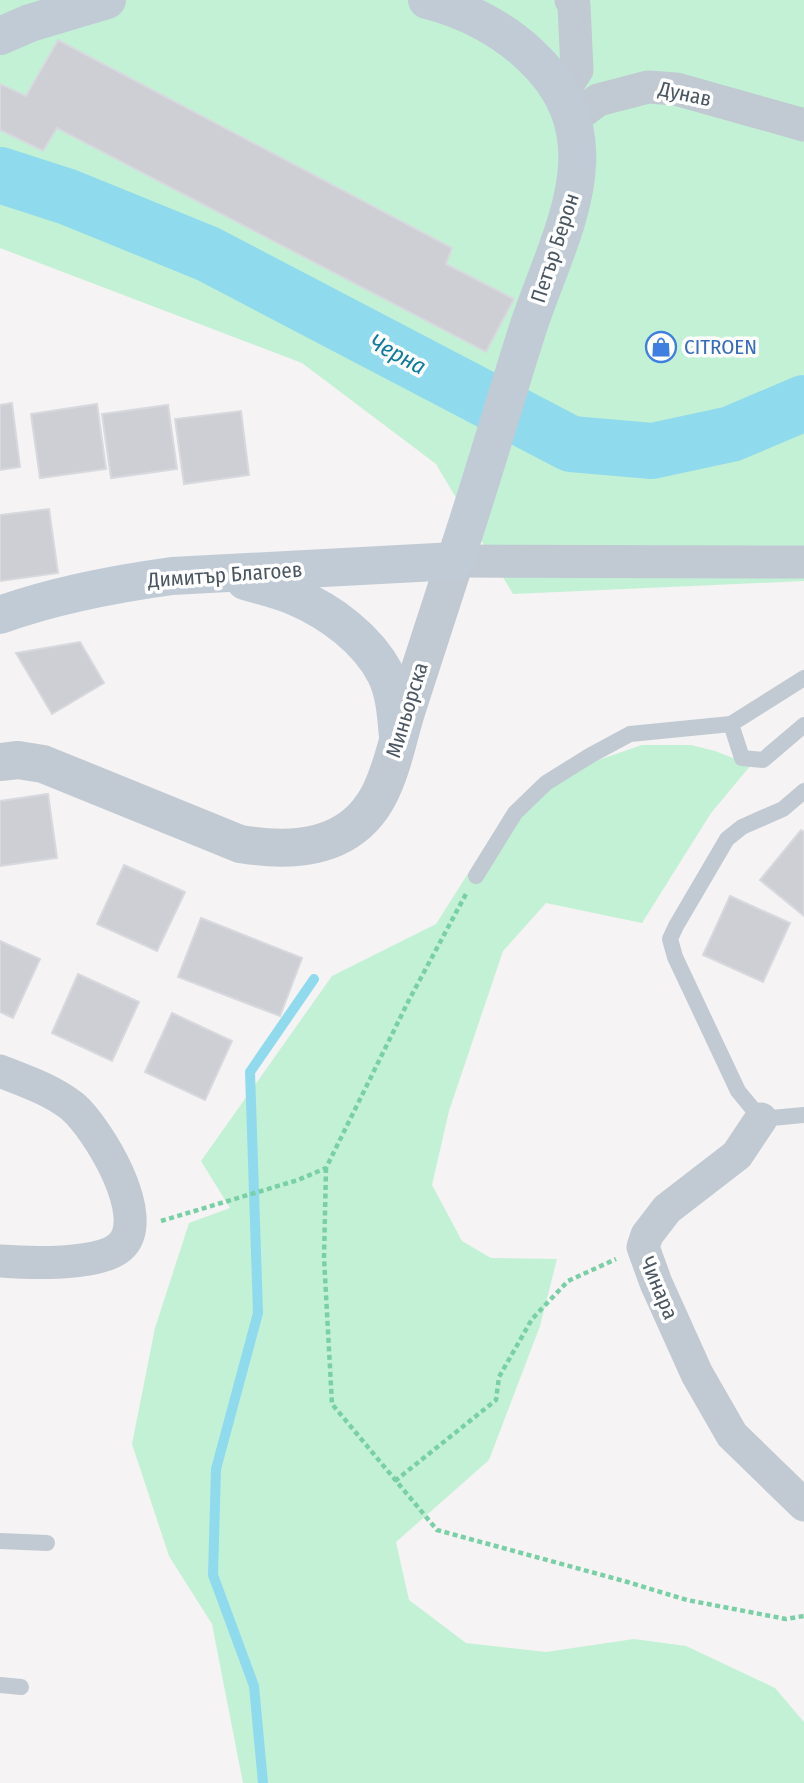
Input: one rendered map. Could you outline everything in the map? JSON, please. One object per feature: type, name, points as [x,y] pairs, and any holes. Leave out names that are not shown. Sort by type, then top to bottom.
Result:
[{"type":"main road","points":[[0,36],[43,19],[107,0]]},
{"type":"main road","name":"Петър Берон","points":[[427,0],[472,16],[514,40],[541,65],[567,106],[579,143],[574,197],[528,328],[455,561]]},
{"type":"main road","name":"Димитър Благоев","points":[[0,615],[133,581],[219,573],[455,561]]},
{"type":"main road","points":[[219,573],[294,596],[344,626],[369,650],[386,674],[394,698],[398,737]]},
{"type":"street","points":[[567,106],[577,70],[574,5],[571,0]]},
{"type":"street","name":"Дунав","points":[[567,106],[648,87],[676,89],[804,125]]},
{"type":"street","points":[[455,561],[804,562]]},
{"type":"street","name":"Миньорска","points":[[0,762],[18,760],[43,764],[240,844],[269,849],[300,848],[347,832],[370,811],[388,774],[455,561]]},
{"type":"street","points":[[0,1071],[47,1089],[73,1107],[94,1131],[111,1160],[130,1215],[130,1230],[120,1246],[100,1256],[70,1261],[0,1261]]},
{"type":"street","name":"Чинара","points":[[761,1119],[737,1155],[667,1209],[647,1235],[643,1247],[656,1283],[697,1374],[732,1434],[804,1505]]},
{"type":"lane","points":[[475,876],[515,813],[546,783],[591,755],[630,734],[731,724],[804,678]]},
{"type":"lane","points":[[731,724],[742,758],[763,760],[804,725]]},
{"type":"lane","points":[[804,791],[783,809],[742,827],[727,839],[670,939],[675,957],[738,1091],[761,1119],[804,1115]]},
{"type":"lane","points":[[0,1541],[47,1543]]},
{"type":"lane","points":[[0,1685],[20,1687]]},
{"type":"path","points":[[475,876],[409,1000],[326,1168],[324,1258],[332,1404],[437,1530],[687,1600],[786,1619],[804,1616]]},
{"type":"path","points":[[130,1230],[299,1180],[326,1168]]},
{"type":"path","points":[[395,1481],[496,1400],[499,1377],[532,1319],[568,1281],[643,1247]]},
{"type":"green space","points":[[0,0],[804,0],[804,581],[513,594],[436,464],[302,363],[0,248]]},
{"type":"green space","points":[[642,745],[691,745],[751,765],[711,813],[642,923],[546,903],[503,951],[449,1111],[432,1185],[462,1241],[491,1258],[557,1259],[540,1326],[489,1460],[396,1542],[409,1600],[466,1643],[546,1652],[634,1639],[686,1646],[775,1688],[804,1722],[804,1783],[243,1783],[212,1624],[169,1556],[132,1444],[155,1328],[189,1223],[230,1208],[201,1161],[332,976],[436,924],[502,820],[584,765]]},
{"type":"building","points":[[58,40],[452,248],[446,264],[514,299],[486,352],[57,128],[43,151],[0,130],[0,84],[26,96]]},
{"type":"building","points":[[12,403],[20,467],[0,470],[0,405]]},
{"type":"building","points":[[97,404],[106,469],[40,478],[31,414]]},
{"type":"building","points":[[168,405],[177,469],[111,478],[102,414]]},
{"type":"building","points":[[241,411],[249,475],[184,484],[175,419]]},
{"type":"building","points":[[49,509],[58,573],[0,581],[0,515]]},
{"type":"building","points":[[80,642],[104,683],[52,714],[16,653]]},
{"type":"building","points":[[48,794],[57,858],[0,866],[0,801]]},
{"type":"building","points":[[801,830],[804,832],[804,916],[760,880]]},
{"type":"building","points":[[124,865],[185,892],[157,951],[97,924]]},
{"type":"building","points":[[730,896],[790,923],[763,982],[703,955]]},
{"type":"building","points":[[201,918],[302,958],[280,1016],[178,977]]},
{"type":"building","points":[[0,941],[40,959],[13,1018],[0,1012]]},
{"type":"building","points":[[78,974],[139,1002],[112,1061],[52,1033]]},
{"type":"building","points":[[172,1013],[232,1041],[205,1100],[145,1072]]},
{"type":"waterway","name":"Черна","points":[[0,175],[68,197],[208,254],[571,444],[652,451],[731,434],[804,403]]},
{"type":"waterway","points":[[263,1783],[254,1686],[213,1575],[216,1469],[258,1313],[250,1072],[314,979]]},
{"type":"place","name":"CITROEN","points":[[661,347]]}]
